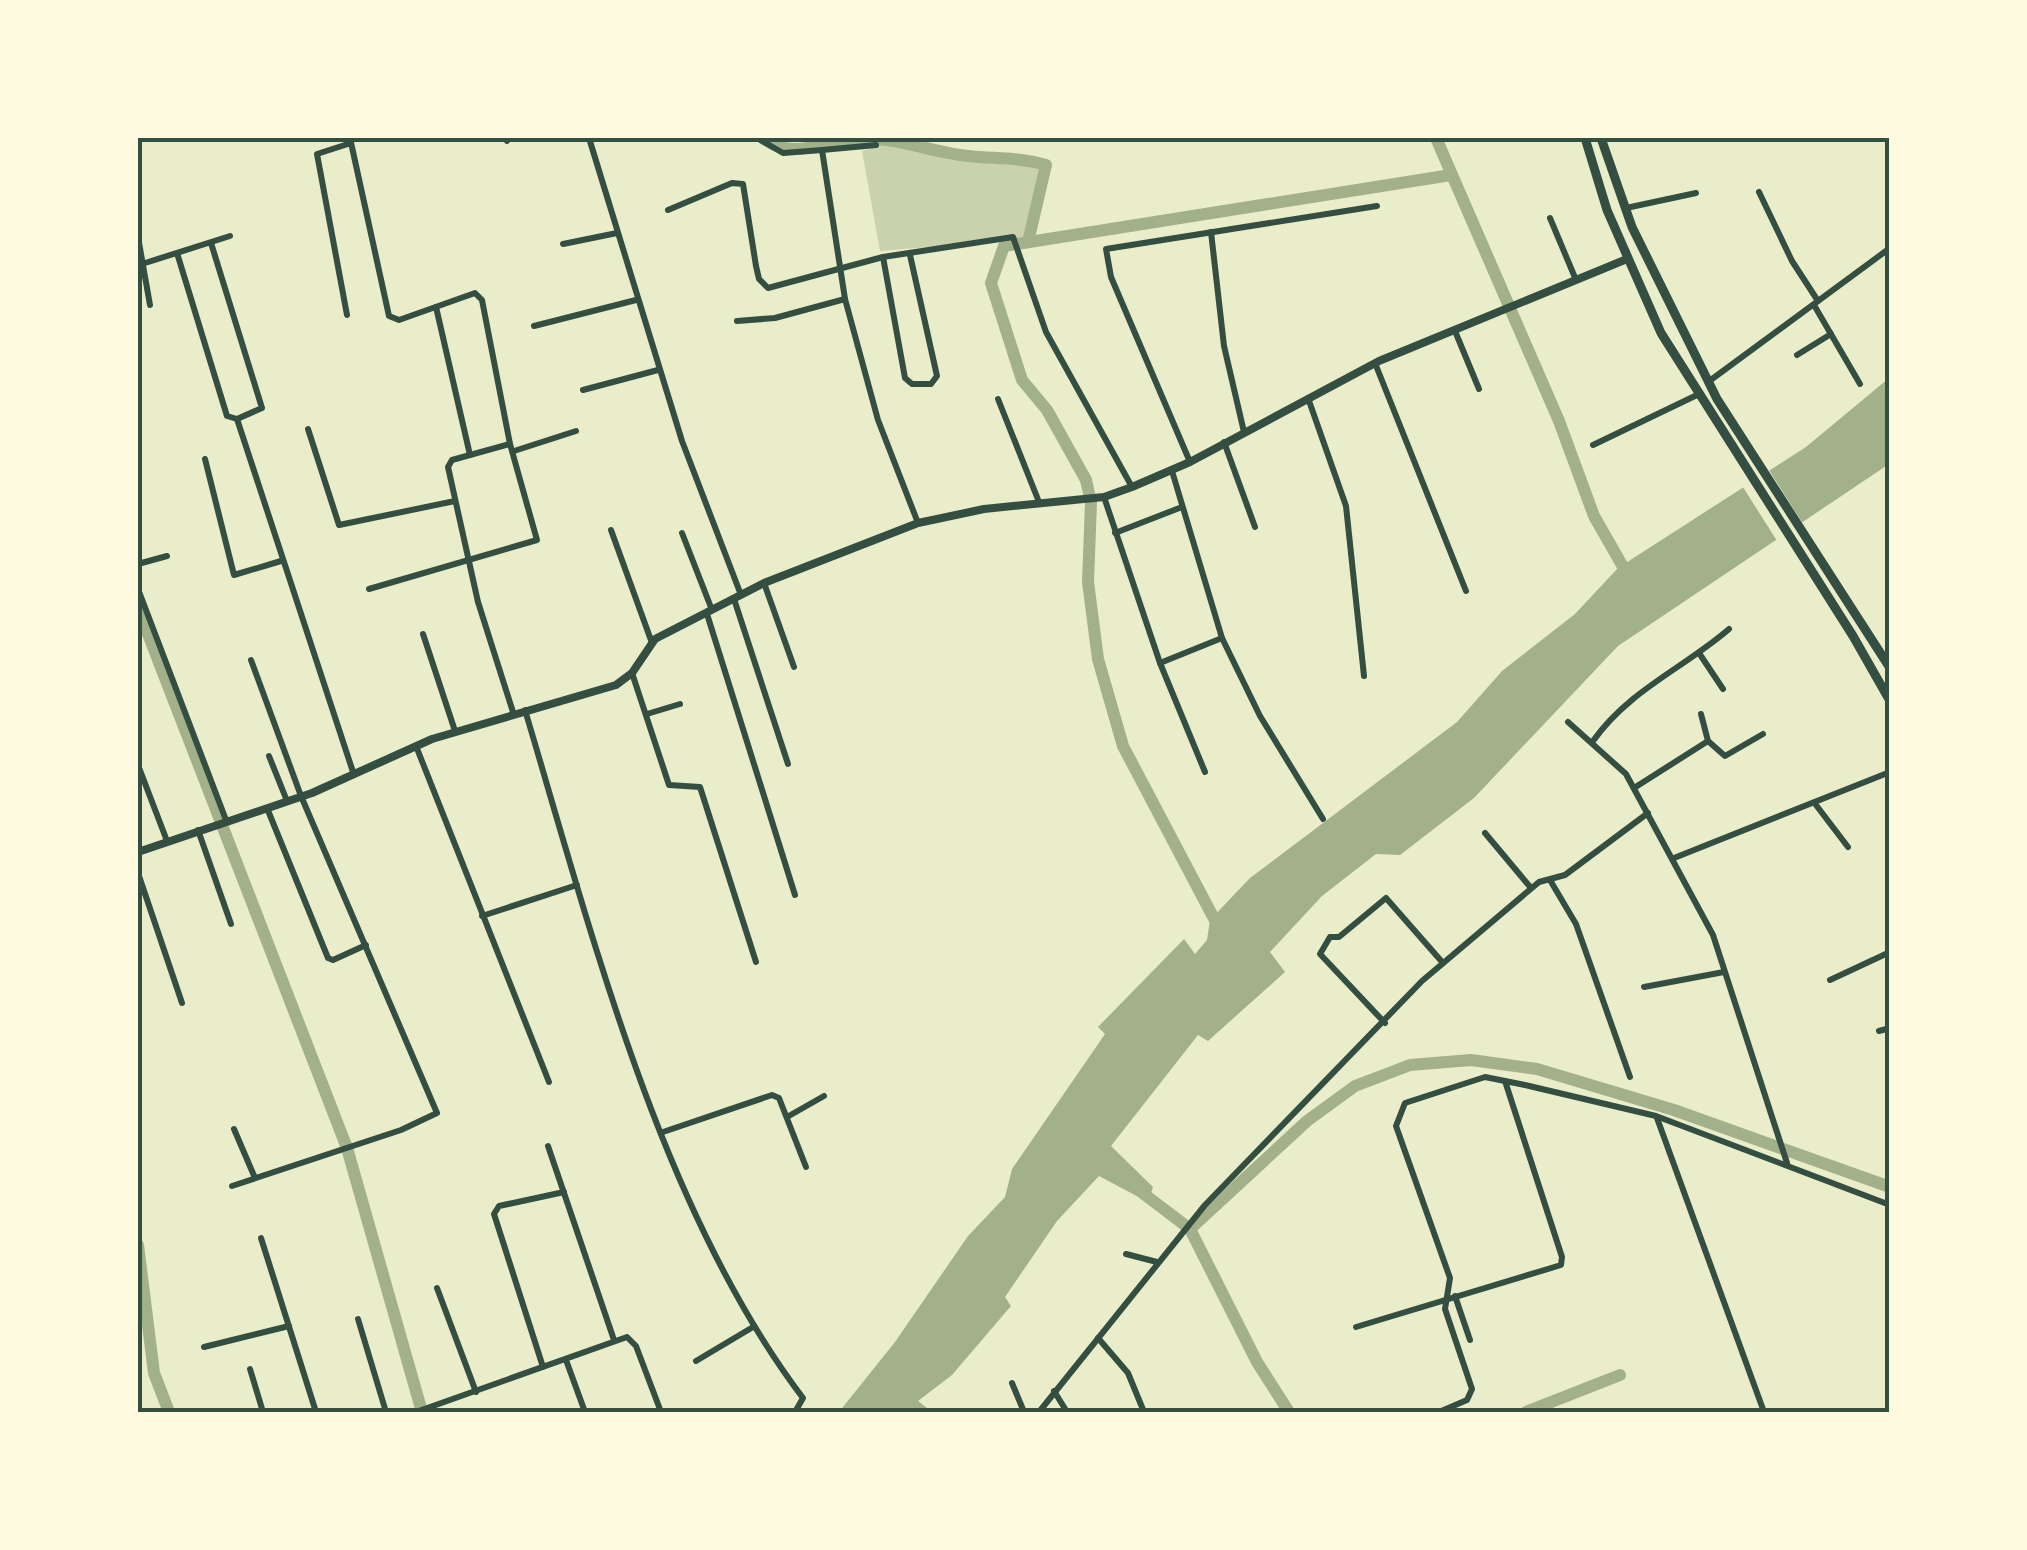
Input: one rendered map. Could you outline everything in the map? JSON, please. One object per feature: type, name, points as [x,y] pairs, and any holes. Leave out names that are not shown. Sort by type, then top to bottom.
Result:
[{"type":"main road","points":[[1585,138],[1627,259],[1661,333],[1886,686],[1890,701]]},
{"type":"main road","points":[[1601,138],[1645,253],[1717,400],[1890,668]]},
{"type":"main road","points":[[1627,259],[1645,253]]},
{"type":"street","points":[[590,138],[658,370],[738,597],[788,764]]},
{"type":"street","points":[[757,138],[783,152],[876,145]]},
{"type":"street","points":[[347,315],[317,154],[350,140],[389,316],[399,320],[475,292],[480,295],[512,448],[537,540],[369,589]]},
{"type":"street","points":[[822,150],[845,299],[878,420],[918,523]]},
{"type":"street","points":[[668,210],[739,182],[764,286],[883,257],[1000,238],[1015,243],[1046,332],[1132,487]]},
{"type":"street","points":[[1626,208],[1696,192]]},
{"type":"street","points":[[1759,192],[1792,262],[1860,384]]},
{"type":"street","points":[[1190,462],[1104,253],[1112,246],[1377,206]]},
{"type":"street","points":[[1550,218],[1577,282]]},
{"type":"street","points":[[1211,232],[1224,346],[1244,432]]},
{"type":"street","points":[[564,244],[617,233]]},
{"type":"street","points":[[142,264],[230,236]]},
{"type":"street","points":[[138,237],[150,305]]},
{"type":"street","points":[[177,253],[226,416],[229,420],[237,419],[262,408],[211,243]]},
{"type":"street","points":[[1708,382],[1890,248]]},
{"type":"street","points":[[883,257],[905,378],[912,384],[931,384],[937,376],[910,254]]},
{"type":"street","points":[[138,852],[301,796],[455,732],[616,685],[632,673],[652,642],[764,583],[918,523],[1039,502],[1099,497],[1172,472],[1375,363],[1627,259]]},
{"type":"street","points":[[737,322],[774,318],[845,299]]},
{"type":"street","points":[[534,326],[636,300]]},
{"type":"street","points":[[436,306],[470,455]]},
{"type":"street","points":[[1455,330],[1479,389]]},
{"type":"street","points":[[1797,355],[1830,334]]},
{"type":"street","points":[[1375,363],[1466,591]]},
{"type":"street","points":[[583,390],[658,370]]},
{"type":"street","points":[[1308,398],[1346,506],[1364,676]]},
{"type":"street","points":[[998,399],[1039,502]]},
{"type":"street","points":[[1593,445],[1700,399]]},
{"type":"street","points":[[237,419],[354,775]]},
{"type":"street","points":[[308,429],[339,525],[455,501]]},
{"type":"street","points":[[513,712],[468,560],[448,466],[452,460],[470,455],[576,432]]},
{"type":"street","points":[[1224,442],[1255,527]]},
{"type":"street","points":[[205,459],[234,574],[281,561]]},
{"type":"street","points":[[1172,472],[1222,638],[1260,716],[1323,819]]},
{"type":"street","points":[[1099,497],[1116,532],[1160,663],[1206,772]]},
{"type":"street","points":[[1116,532],[1182,506]]},
{"type":"street","points":[[610,530],[652,642]]},
{"type":"street","points":[[682,533],[795,895]]},
{"type":"street","points":[[138,564],[167,556]]},
{"type":"street","points":[[764,583],[794,667]]},
{"type":"street","points":[[138,589],[222,821]]},
{"type":"street","points":[[1593,741],[1638,691],[1729,628]]},
{"type":"street","points":[[423,634],[455,732]]},
{"type":"street","points":[[1160,663],[1222,638]]},
{"type":"street","points":[[1698,653],[1723,689]]},
{"type":"street","points":[[232,1186],[435,1116],[436,1107],[301,796],[251,660]]},
{"type":"street","points":[[632,673],[669,785],[700,787],[756,962]]},
{"type":"street","points":[[647,714],[680,704]]},
{"type":"street","points":[[525,709],[586,912],[663,1132],[710,1248],[753,1327],[803,1401],[795,1412]]},
{"type":"street","points":[[1702,714],[1708,741],[1726,756],[1763,734]]},
{"type":"street","points":[[1568,722],[1593,741],[1634,788],[1714,935],[1782,1141],[1786,1164]]},
{"type":"street","points":[[1634,788],[1708,741]]},
{"type":"street","points":[[416,746],[549,1082]]},
{"type":"street","points":[[269,756],[287,801]]},
{"type":"street","points":[[138,765],[166,842]]},
{"type":"street","points":[[1674,858],[1890,772]]},
{"type":"street","points":[[1816,804],[1848,847]]},
{"type":"street","points":[[266,808],[328,958],[333,960],[366,945]]},
{"type":"street","points":[[1039,1412],[1192,1220],[1443,963],[1531,888],[1565,875],[1648,813]]},
{"type":"street","points":[[198,830],[231,924]]},
{"type":"street","points":[[1485,833],[1531,888]]},
{"type":"street","points":[[138,873],[182,1003]]},
{"type":"street","points":[[1550,880],[1576,924],[1630,1076]]},
{"type":"street","points":[[482,916],[578,885]]},
{"type":"street","points":[[1385,1022],[1323,958],[1320,947],[1332,936],[1339,938],[1383,898],[1390,900],[1443,963]]},
{"type":"street","points":[[1830,980],[1890,952]]},
{"type":"street","points":[[1644,986],[1724,972]]},
{"type":"street","points":[[1879,1032],[1890,1028]]},
{"type":"street","points":[[1439,1412],[1466,1400],[1472,1389],[1445,1297],[1450,1278],[1400,1140],[1397,1116],[1405,1103],[1485,1077],[1505,1081],[1656,1116],[1890,1205]]},
{"type":"street","points":[[1356,1327],[1445,1297],[1466,1297],[1544,1272],[1562,1261],[1505,1081]]},
{"type":"street","points":[[663,1132],[772,1094],[779,1098],[806,1167]]},
{"type":"street","points":[[787,1117],[824,1096]]},
{"type":"street","points":[[1656,1116],[1764,1412]]},
{"type":"street","points":[[234,1129],[254,1178]]},
{"type":"street","points":[[548,1146],[614,1340]]},
{"type":"street","points":[[543,1368],[494,1214],[499,1206],[564,1192]]},
{"type":"street","points":[[261,1238],[316,1412]]},
{"type":"street","points":[[1126,1254],[1157,1262]]},
{"type":"street","points":[[437,1288],[476,1392]]},
{"type":"street","points":[[1455,1296],[1470,1340]]},
{"type":"street","points":[[358,1319],[386,1412]]},
{"type":"street","points":[[204,1347],[289,1326]]},
{"type":"street","points":[[696,1361],[753,1327]]},
{"type":"street","points":[[420,1411],[627,1336],[636,1346],[661,1412]]},
{"type":"street","points":[[1098,1338],[1128,1374],[1144,1412]]},
{"type":"street","points":[[566,1360],[584,1412]]},
{"type":"street","points":[[250,1369],[263,1412]]},
{"type":"street","points":[[1012,1383],[1024,1412]]},
{"type":"street","points":[[1054,1391],[1067,1412]]},
{"type":"shaded area","points":[[883,144],[1042,166],[1024,239],[880,251],[862,151]]},
{"type":"shaded area","points":[[1889,378],[1889,464],[1618,646],[1474,798],[1400,855],[1376,854],[1322,896],[1270,952],[1285,972],[1208,1041],[1198,1035],[1111,1146],[1153,1187],[1148,1202],[1099,1176],[1057,1221],[1005,1297],[1011,1306],[952,1375],[918,1401],[932,1412],[839,1412],[895,1342],[968,1236],[1005,1197],[1012,1169],[1105,1034],[1098,1027],[1184,939],[1195,954],[1207,940],[1210,920],[1250,878],[1457,722],[1502,671],[1575,614],[1618,568],[1806,447]]},
{"type":"pier","points":[[1767,467],[1805,527],[1779,544],[1741,484]]},
{"type":"waterway","points":[[763,138],[773,145],[795,149],[852,139],[882,139],[954,154],[1046,165],[1028,242]]},
{"type":"waterway","points":[[1436,138],[1559,421],[1594,516],[1630,579]]},
{"type":"waterway","points":[[1220,930],[1123,746],[1098,659],[1088,582],[1091,502],[1086,480],[1047,410],[1022,380],[991,283],[1004,246],[1451,175]]},
{"type":"waterway","points":[[138,608],[347,1148],[422,1412]]},
{"type":"waterway","points":[[1190,1229],[1307,1121],[1355,1086],[1410,1065],[1471,1060],[1537,1069],[1674,1110],[1890,1187]]},
{"type":"waterway","points":[[1136,1188],[1190,1229],[1257,1362],[1289,1412]]},
{"type":"waterway","points":[[138,1245],[154,1373],[169,1412]]},
{"type":"waterway","points":[[1526,1412],[1620,1375]]}]
